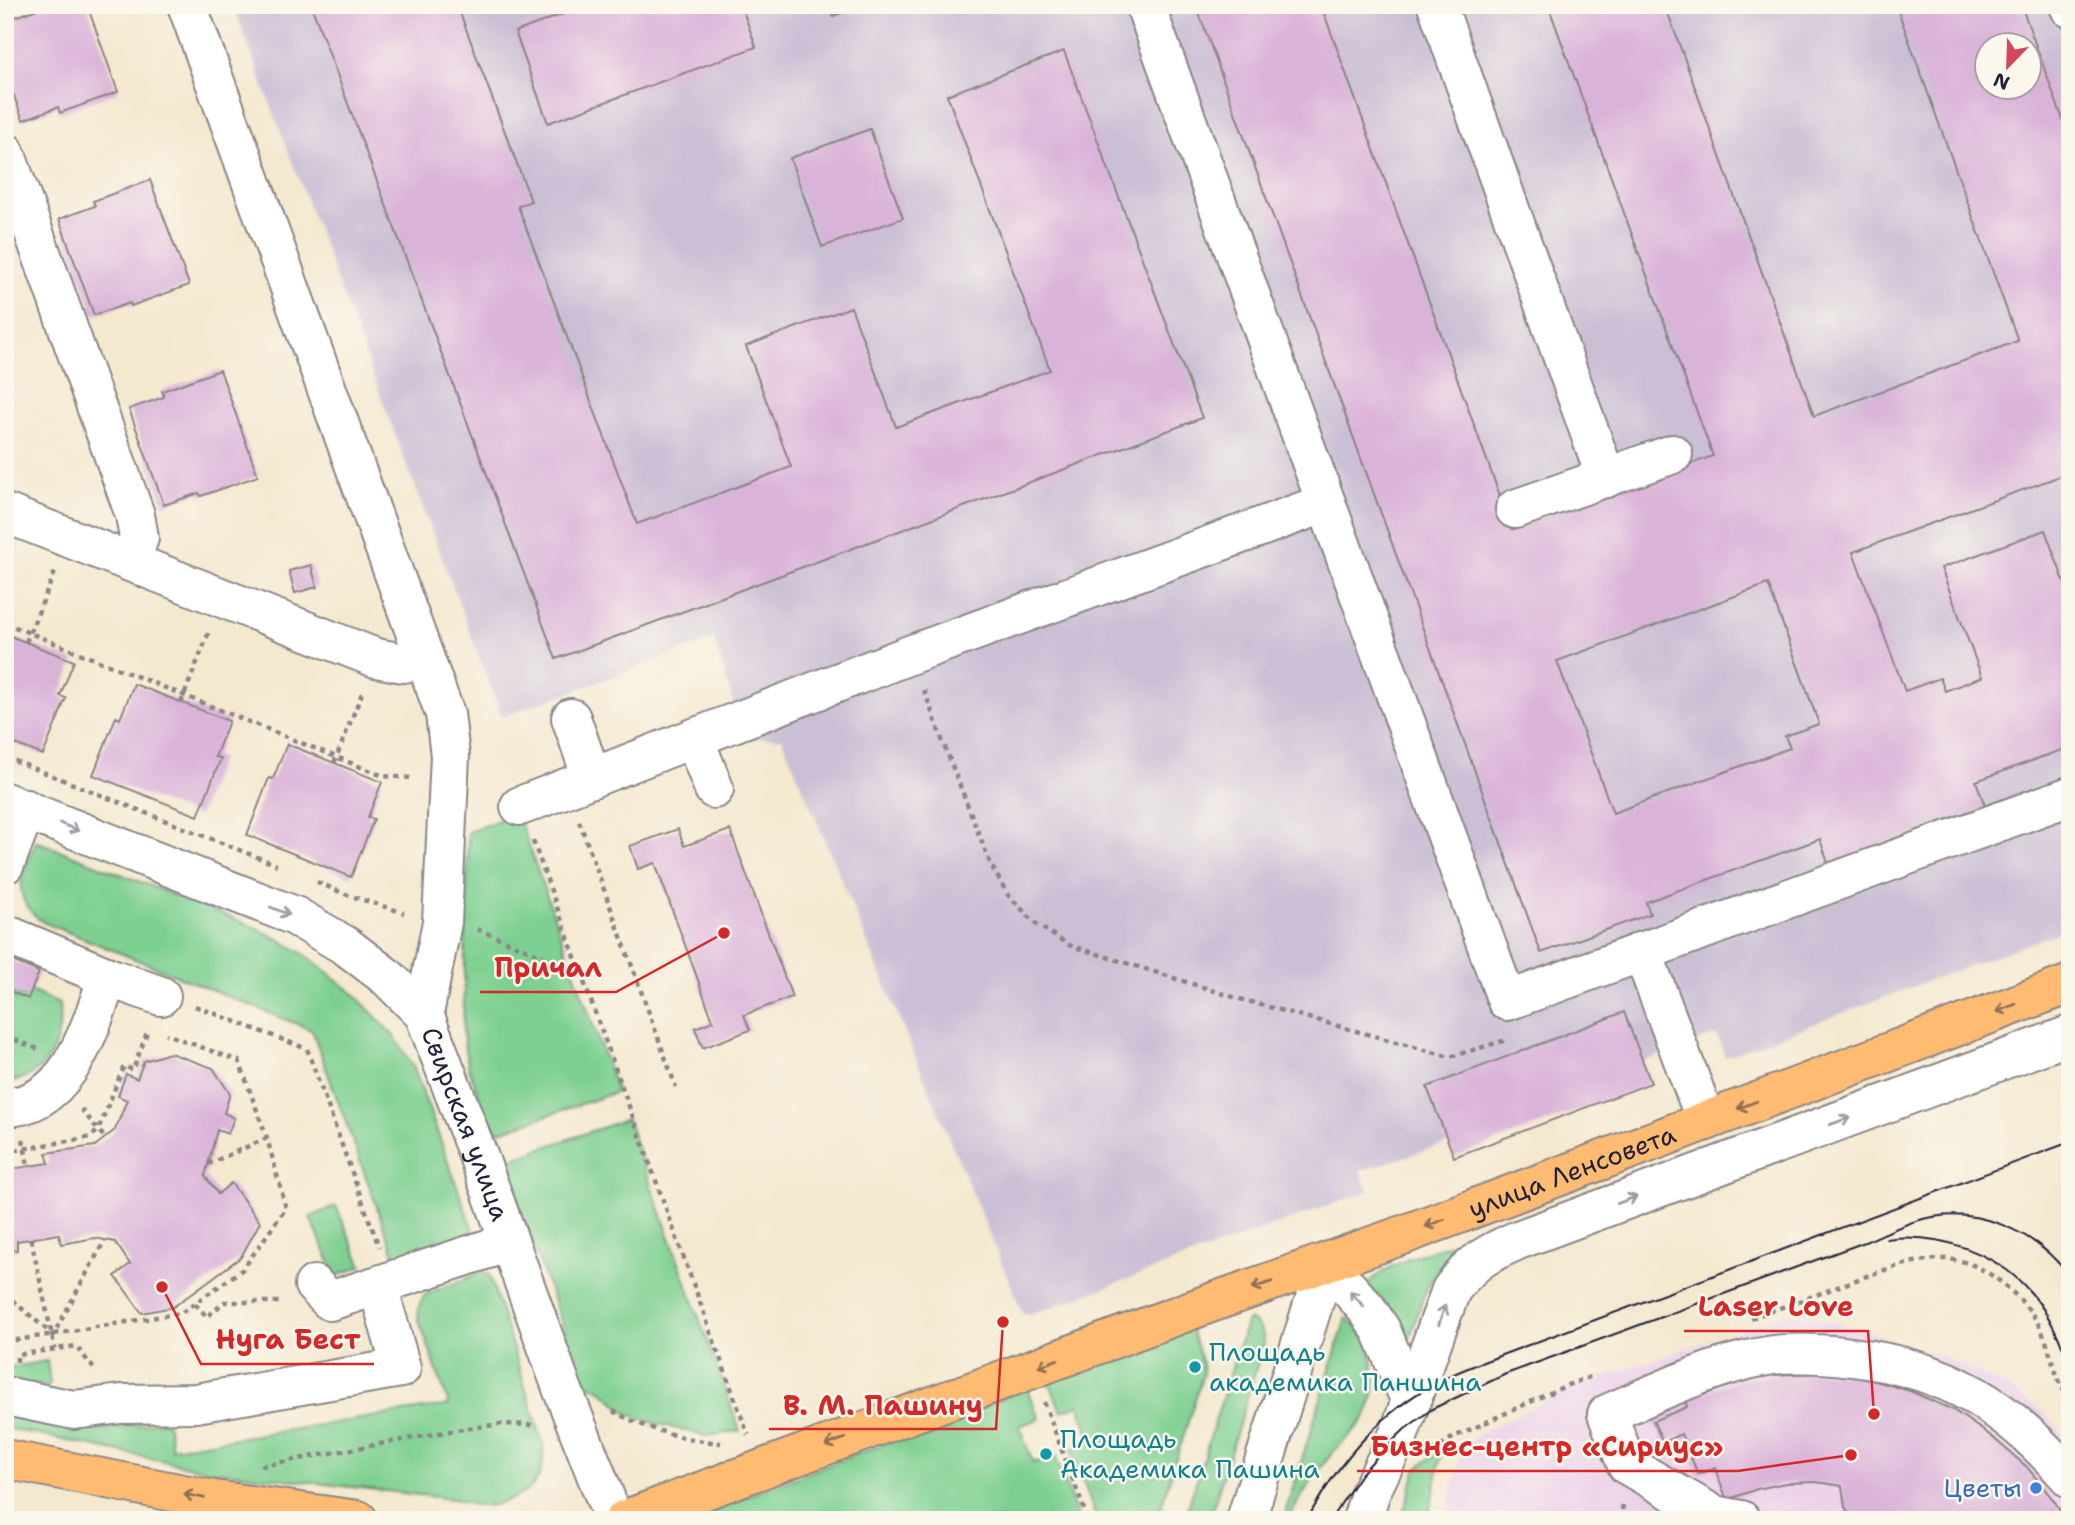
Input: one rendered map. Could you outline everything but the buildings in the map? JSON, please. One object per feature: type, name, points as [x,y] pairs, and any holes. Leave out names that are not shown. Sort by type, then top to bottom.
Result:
[{"type":"main road","name":"улица Ленсовета","points":[[1326,1263],[2070,984]]},
{"type":"main road","points":[[624,1520],[1216,1301],[1326,1263]]},
{"type":"main road","points":[[5,1459],[214,1500],[358,1520]]},
{"type":"street","points":[[187,5],[445,714],[450,756],[442,922],[424,1014]]},
{"type":"street","points":[[1144,5],[1507,1001],[2070,796]]},
{"type":"street","points":[[1437,5],[1606,478]]},
{"type":"street","points":[[5,152],[135,515],[139,538],[130,562]]},
{"type":"street","points":[[1515,509],[1673,454]]},
{"type":"street","points":[[520,806],[912,654],[1326,503]]},
{"type":"street","points":[[5,513],[376,658],[404,663],[424,658]]},
{"type":"street","points":[[571,718],[580,783]]},
{"type":"street","points":[[694,738],[714,789]]},
{"type":"street","points":[[5,864],[16,806]]},
{"type":"street","name":"Свирская улица","points":[[16,806],[295,916],[346,946],[388,978],[424,1014],[562,1388],[614,1520]]},
{"type":"street","points":[[5,934],[108,977],[155,1012]]},
{"type":"street","points":[[1642,951],[1706,1121]]},
{"type":"street","points":[[5,1107],[37,1099],[60,1083],[73,1063],[108,977]]},
{"type":"street","name":"улица Ленсовета","points":[[1362,1520],[1371,1490],[1399,1434],[1451,1290],[1464,1272],[1488,1253],[2070,1035]]},
{"type":"street","points":[[322,1293],[385,1283],[509,1241]]},
{"type":"street","points":[[1326,1263],[1381,1330],[1411,1402]]},
{"type":"street","points":[[1245,1520],[1326,1263]]},
{"type":"street","points":[[5,1396],[74,1410],[121,1404],[197,1403],[401,1368],[385,1283]]},
{"type":"street","points":[[1741,1520],[1714,1515],[1627,1465],[1607,1414],[1680,1383],[1773,1355],[1822,1353],[1870,1359],[1917,1369],[1964,1389],[2006,1415],[2045,1449],[2070,1478]]},
{"type":"path","points":[[26,642],[69,537]]},
{"type":"path","points":[[181,703],[223,598]]},
{"type":"path","points":[[5,623],[383,776]]},
{"type":"path","points":[[912,654],[944,745],[997,875],[1008,895],[1036,925],[1069,945],[1240,999],[1450,1057],[1521,1035],[1507,1001]]},
{"type":"path","points":[[5,757],[283,868]]},
{"type":"path","points":[[580,783],[676,1087]]},
{"type":"path","points":[[520,806],[750,1440]]},
{"type":"path","points":[[308,878],[345,894],[424,919],[471,927],[580,971]]},
{"type":"path","points":[[5,1342],[181,1313],[243,1269],[286,1208],[267,1138],[239,1062],[155,1012],[172,997],[307,1049],[385,1283]]},
{"type":"path","points":[[5,1152],[90,1138],[98,1130],[124,1066],[133,1070],[144,1043]]},
{"type":"path","points":[[208,1164],[267,1138]]},
{"type":"path","points":[[31,1239],[55,1349]]},
{"type":"path","points":[[52,1335],[105,1240]]},
{"type":"path","points":[[200,1287],[206,1295]]},
{"type":"path","points":[[195,1304],[207,1317],[224,1302],[322,1293]]},
{"type":"path","points":[[5,1294],[52,1335]]},
{"type":"path","points":[[35,1352],[76,1346]]},
{"type":"path","points":[[1042,1396],[1088,1520]]},
{"type":"path","points":[[610,1410],[641,1424],[671,1433],[725,1444]]},
{"type":"path","points":[[258,1467],[456,1430],[500,1424],[547,1425]]},
{"type":"shaded area","points":[[233,5],[2070,5],[2070,928],[1725,1057],[1717,1035],[1678,1048],[1643,1062],[1651,1083],[1454,1157],[1448,1143],[1360,1171],[1368,1191],[1030,1315],[1023,1314],[782,738],[744,738],[714,639],[502,717]]},
{"type":"shaded area","points":[[1788,1313],[1865,1329],[1904,1347],[1940,1355],[2009,1388],[2048,1416],[2070,1442],[2070,1520],[1445,1520],[1459,1463],[1465,1448],[1476,1436],[1565,1391]]},
{"type":"green space","points":[[517,813],[617,1092],[501,1131],[489,1125],[469,1068],[463,1032],[468,832]]},
{"type":"green space","points":[[36,841],[245,923],[307,956],[353,993],[394,1036],[413,1066],[477,1241],[400,1270],[312,1030],[43,922],[32,913],[22,894],[23,875]]},
{"type":"green space","points":[[5,989],[27,998],[31,991],[59,1004],[60,1019],[50,1056],[33,1073],[5,1083]]},
{"type":"green space","points":[[627,1119],[740,1431],[706,1436],[654,1423],[628,1414],[601,1390],[586,1383],[506,1171],[513,1158]]},
{"type":"green space","points":[[336,1206],[362,1266],[336,1276],[310,1217]]},
{"type":"green space","points":[[1472,1237],[1455,1250],[1435,1273],[1407,1343],[1391,1311],[1367,1285],[1400,1262]]},
{"type":"green space","points":[[480,1273],[489,1274],[543,1443],[542,1464],[537,1480],[525,1492],[506,1501],[481,1506],[453,1499],[207,1470],[5,1428],[5,1412],[90,1431],[165,1421],[172,1448],[449,1405],[419,1320],[419,1306],[426,1294]]},
{"type":"green space","points":[[1346,1318],[1356,1326],[1370,1349],[1374,1377],[1371,1404],[1364,1420],[1333,1452],[1314,1476],[1288,1520],[1283,1520]]},
{"type":"green space","points":[[1247,1320],[1260,1329],[1264,1344],[1209,1520],[1184,1520]]},
{"type":"green space","points":[[1190,1326],[1203,1374],[1157,1520],[1097,1520],[1071,1449],[1092,1442],[1079,1405],[1061,1411],[1049,1381]]},
{"type":"green space","points":[[47,1361],[50,1384],[48,1387],[5,1381],[5,1368]]},
{"type":"green space","points":[[1027,1389],[1039,1419],[1019,1426],[1033,1463],[1055,1456],[1079,1520],[684,1520]]},
{"type":"green space","points":[[1442,1451],[1428,1520],[1401,1520],[1417,1468]]},
{"type":"tram line","points":[[1307,1520],[1332,1478],[1362,1440],[1398,1408],[1446,1377],[2070,1142]]},
{"type":"tram line","points":[[1330,1520],[1361,1474],[1383,1450],[1432,1409],[1506,1374],[1910,1223],[1938,1216],[1959,1216],[1981,1218],[2002,1225],[2040,1246],[2070,1277]]},
{"type":"tram line","points":[[2070,1223],[2070,1244]]},
{"type":"tram line","points":[[1886,1239],[1946,1242],[1984,1256],[2002,1267],[2018,1279],[2044,1310],[2070,1365]]},
{"type":"place","name":"Причал","points":[[724,933]]},
{"type":"place","name":"Нуга Бест","points":[[162,1287]]},
{"type":"place","name":"В. М. Пашину","points":[[1003,1322]]},
{"type":"place","name":"Площадь академика Паншина","points":[[1195,1367]]},
{"type":"place","name":"Laser Love","points":[[1874,1414]]},
{"type":"place","name":"Площадь Академика Пашина","points":[[1046,1454]]},
{"type":"place","name":"Бизнес-центр «Сириус»","points":[[1851,1455]]},
{"type":"place","name":"Цветы","points":[[2036,1488]]}]
